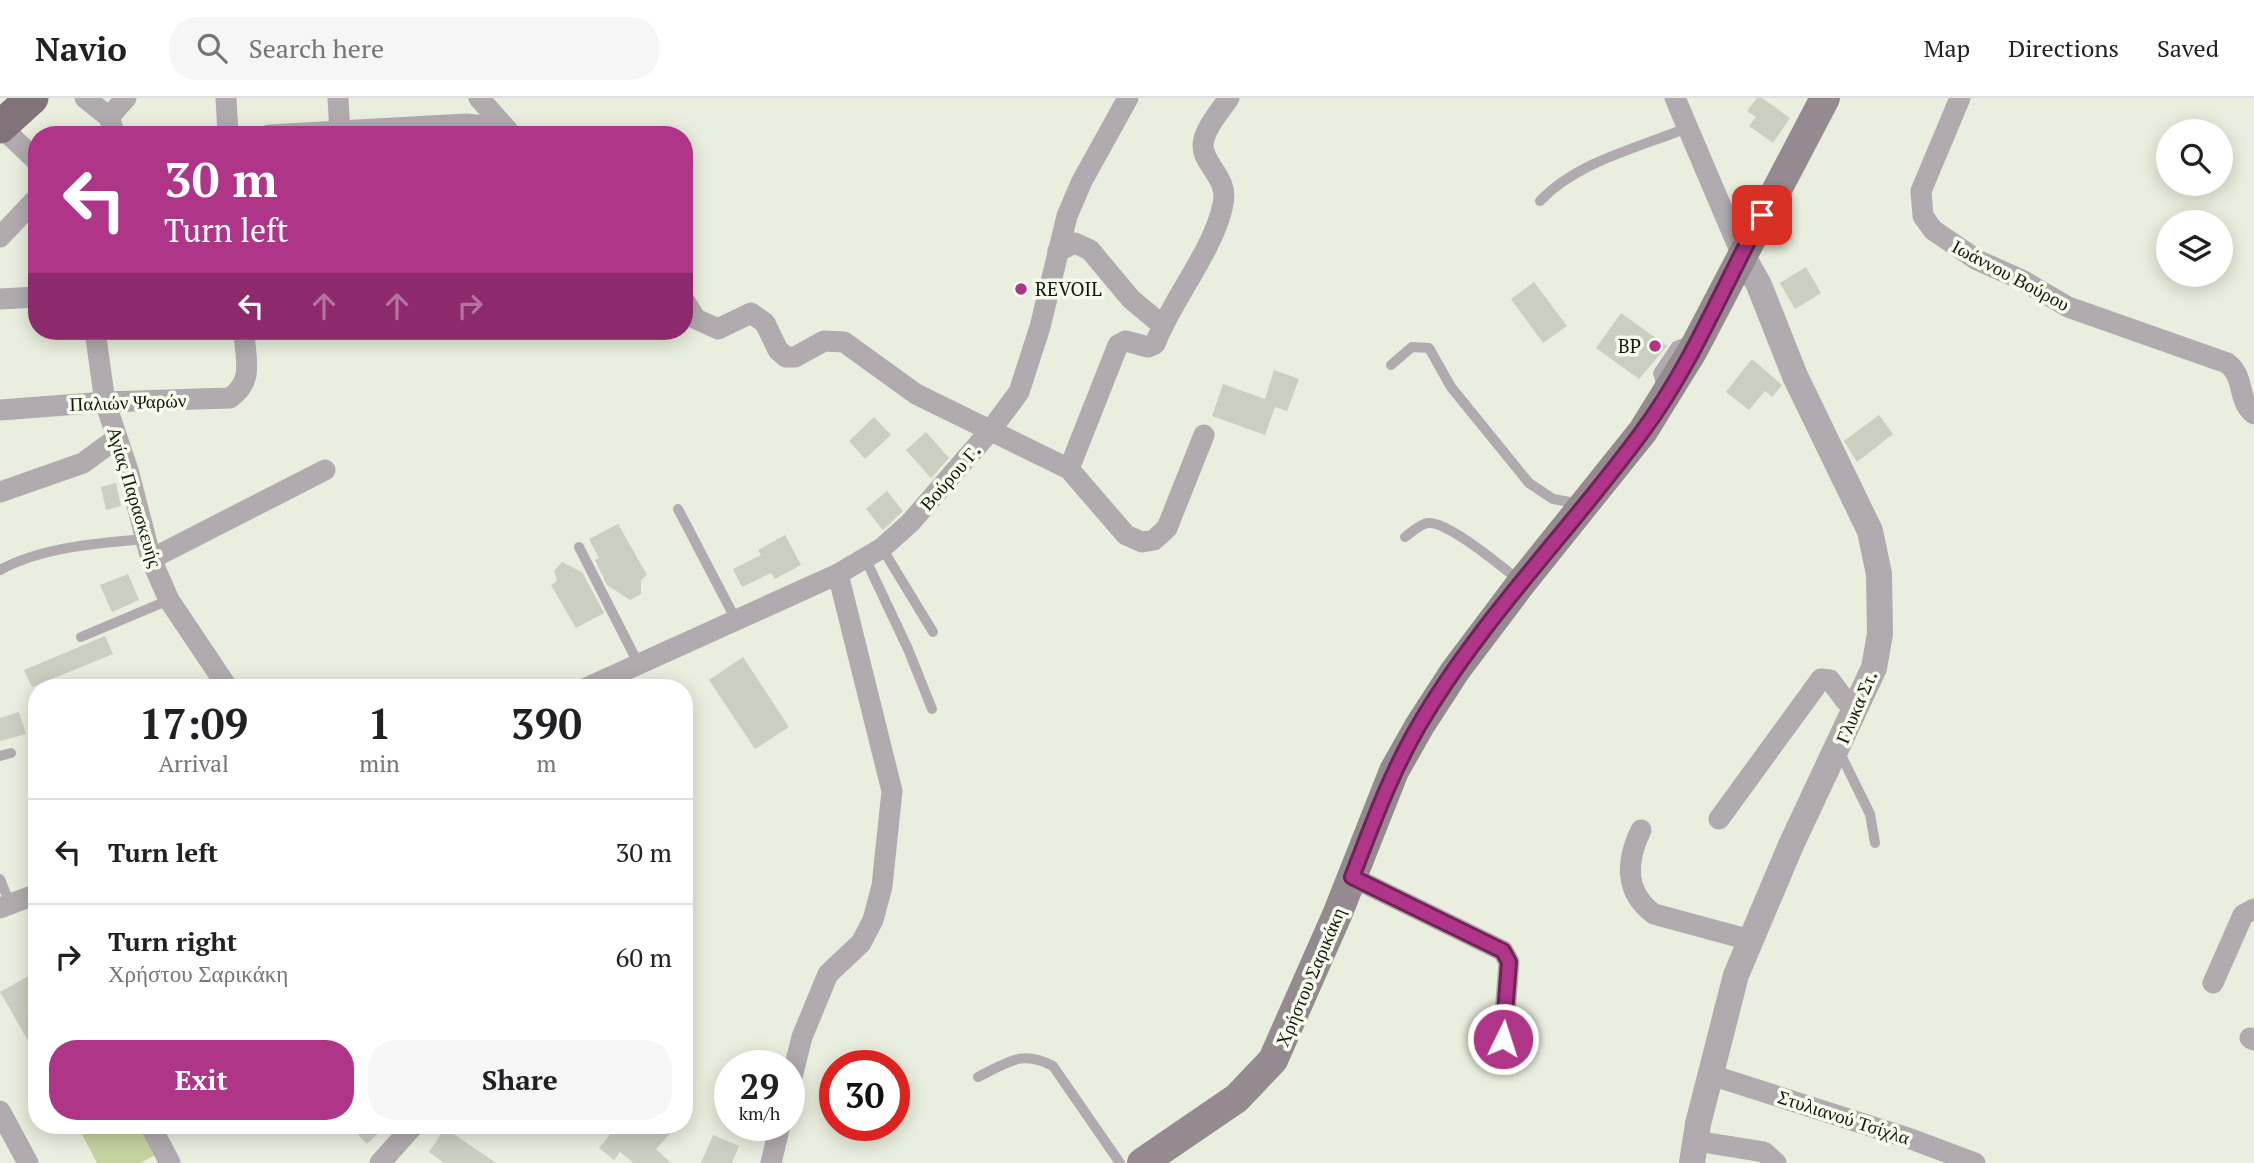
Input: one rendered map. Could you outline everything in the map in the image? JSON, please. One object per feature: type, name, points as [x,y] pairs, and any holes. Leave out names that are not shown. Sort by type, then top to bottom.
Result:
[{"type":"main road","points":[[0,110],[12,98]]},
{"type":"main road","points":[[0,127],[32,98]]},
{"type":"main road","name":"Χρήστου Σαρικάκη","points":[[1142,1163],[1237,1098],[1273,1060],[1284,1041],[1394,771],[1420,724],[1455,671],[1522,582],[1643,431],[1699,338],[1741,253],[1825,98]]},
{"type":"street","points":[[85,98],[112,126],[126,98]]},
{"type":"street","points":[[226,98],[228,126]]},
{"type":"street","points":[[338,98],[340,126]]},
{"type":"street","points":[[478,98],[504,126]]},
{"type":"street","points":[[1069,469],[1118,345],[1126,341],[1152,346],[1198,263],[1223,205],[1221,179],[1204,152],[1203,143],[1229,98]]},
{"type":"street","points":[[1675,98],[1741,253]]},
{"type":"street","name":"Ιωάννου Βούρου","points":[[1960,98],[1921,191],[1923,216],[1933,230],[1965,253],[2022,279],[2068,307],[2227,363],[2240,376],[2243,401],[2254,414]]},
{"type":"street","name":"Βούρου Γ.","points":[[614,679],[638,663],[838,574],[873,553],[910,523],[1010,407],[1025,377],[1067,216],[1082,181],[1125,99]]},
{"type":"street","points":[[434,126],[485,126]]},
{"type":"street","points":[[0,127],[28,153]]},
{"type":"street","points":[[0,237],[28,207]]},
{"type":"street","points":[[1058,251],[1075,243],[1090,250],[1131,299],[1162,325]]},
{"type":"street","name":"Γλυκα Στ.","points":[[1694,1152],[1722,1023],[1750,940],[1791,845],[1838,750],[1874,668],[1880,634],[1881,599],[1874,543],[1857,499],[1794,376],[1759,285],[1741,253]]},
{"type":"street","points":[[0,299],[28,297]]},
{"type":"street","points":[[693,314],[696,319],[718,329],[751,313],[761,318],[778,350],[786,357],[795,358],[824,341],[844,342],[916,394],[1069,469],[1126,535],[1142,542],[1154,540],[1167,528],[1205,435]]},
{"type":"street","name":"Αγίας Παρασκευής","points":[[96,340],[105,402],[148,549],[169,600],[222,679]]},
{"type":"street","name":"Παλιών Ψαρών","points":[[0,410],[105,402],[230,398],[242,389],[247,380],[245,340]]},
{"type":"street","points":[[0,492],[83,463],[117,438]]},
{"type":"street","points":[[148,549],[325,470]]},
{"type":"street","points":[[799,1050],[828,974],[861,943],[873,920],[882,886],[892,791],[838,574]]},
{"type":"street","points":[[1719,819],[1821,679],[1830,680],[1845,700],[1856,708]]},
{"type":"street","points":[[1641,830],[1629,864],[1636,892],[1644,906],[1654,914],[1750,940]]},
{"type":"street","points":[[1352,877],[1503,951],[1509,962],[1503,1039]]},
{"type":"street","points":[[5,906],[28,897]]},
{"type":"street","points":[[2213,983],[2238,924],[2246,911],[2254,909]]},
{"type":"street","name":"Στυλιανού Τσίχλα","points":[[1711,1075],[1911,1139],[1975,1163]]},
{"type":"street","points":[[0,1111],[28,1163]]},
{"type":"street","points":[[154,1134],[165,1162]]},
{"type":"street","points":[[380,1163],[406,1134]]},
{"type":"street","points":[[771,1163],[776,1141]]},
{"type":"street","points":[[1694,1152],[1764,1152],[1776,1163]]},
{"type":"lane","points":[[1539,201],[1576,172],[1687,128]]},
{"type":"lane","points":[[1391,365],[1412,346],[1429,348],[1451,387],[1529,484],[1553,499],[1584,505]]},
{"type":"lane","points":[[678,509],[736,620]]},
{"type":"lane","points":[[1405,537],[1421,525],[1433,523],[1453,532],[1522,582]]},
{"type":"lane","points":[[0,569],[25,559],[90,544],[148,549]]},
{"type":"lane","points":[[579,547],[638,663]]},
{"type":"lane","points":[[873,553],[933,632]]},
{"type":"lane","points":[[873,553],[932,709]]},
{"type":"lane","points":[[81,636],[169,600]]},
{"type":"lane","points":[[1838,750],[1870,814],[1875,843]]},
{"type":"lane","points":[[0,879],[5,906]]},
{"type":"lane","points":[[978,1077],[1019,1057],[1038,1058],[1053,1066],[1120,1163]]},
{"type":"green space","points":[[82,1134],[144,1134],[155,1155],[140,1163],[97,1163]]},
{"type":"building","points":[[1757,98],[1762,98],[1790,118],[1773,143],[1749,126],[1756,117],[1747,111]]},
{"type":"building","points":[[1806,267],[1821,293],[1795,309],[1780,283]]},
{"type":"building","points":[[1534,282],[1567,326],[1543,343],[1511,299]]},
{"type":"building","points":[[1621,313],[1667,346],[1639,379],[1596,348]]},
{"type":"building","points":[[1752,359],[1782,385],[1772,397],[1765,391],[1749,410],[1726,392]]},
{"type":"building","points":[[1274,370],[1299,379],[1287,411],[1275,407],[1265,435],[1212,416],[1223,384],[1265,399]]},
{"type":"building","points":[[1879,415],[1893,434],[1857,462],[1844,441]]},
{"type":"building","points":[[874,417],[891,435],[865,459],[849,441]]},
{"type":"building","points":[[926,432],[949,458],[931,478],[906,450]]},
{"type":"building","points":[[116,483],[121,506],[106,510],[101,487]]},
{"type":"building","points":[[887,491],[903,511],[883,530],[866,509]]},
{"type":"building","points":[[618,524],[647,575],[641,580],[641,594],[630,600],[607,585],[595,560],[599,558],[589,539]]},
{"type":"building","points":[[785,535],[801,565],[775,579],[771,573],[742,587],[733,569],[761,555],[758,550]]},
{"type":"building","points":[[562,562],[582,572],[604,613],[576,628],[551,585],[557,581],[554,571]]},
{"type":"building","points":[[128,574],[139,600],[112,612],[100,585]]},
{"type":"building","points":[[105,636],[113,654],[52,679],[28,679],[24,670]]},
{"type":"building","points":[[743,657],[789,727],[755,749],[709,680]]},
{"type":"building","points":[[19,712],[26,734],[0,741],[0,718]]},
{"type":"building","points":[[28,976],[28,1040],[0,992]]},
{"type":"building","points":[[358,1134],[378,1134],[367,1144]]},
{"type":"building","points":[[441,1134],[454,1134],[496,1163],[444,1163],[429,1152]]},
{"type":"building","points":[[611,1134],[670,1134],[656,1149],[671,1163],[634,1163],[620,1152],[614,1160],[599,1148]]},
{"type":"building","points":[[713,1135],[714,1141],[727,1141],[739,1146],[732,1163],[701,1163]]},
{"type":"place","name":"REVOIL","points":[[1021,289]]},
{"type":"place","name":"BP","points":[[1655,346]]},
{"type":"route","points":[[1503,1039],[1509,962],[1503,951],[1498,946],[1352,877],[1394,771],[1420,724],[1455,671],[1522,582],[1643,431],[1693,350],[1762,215]]}]
